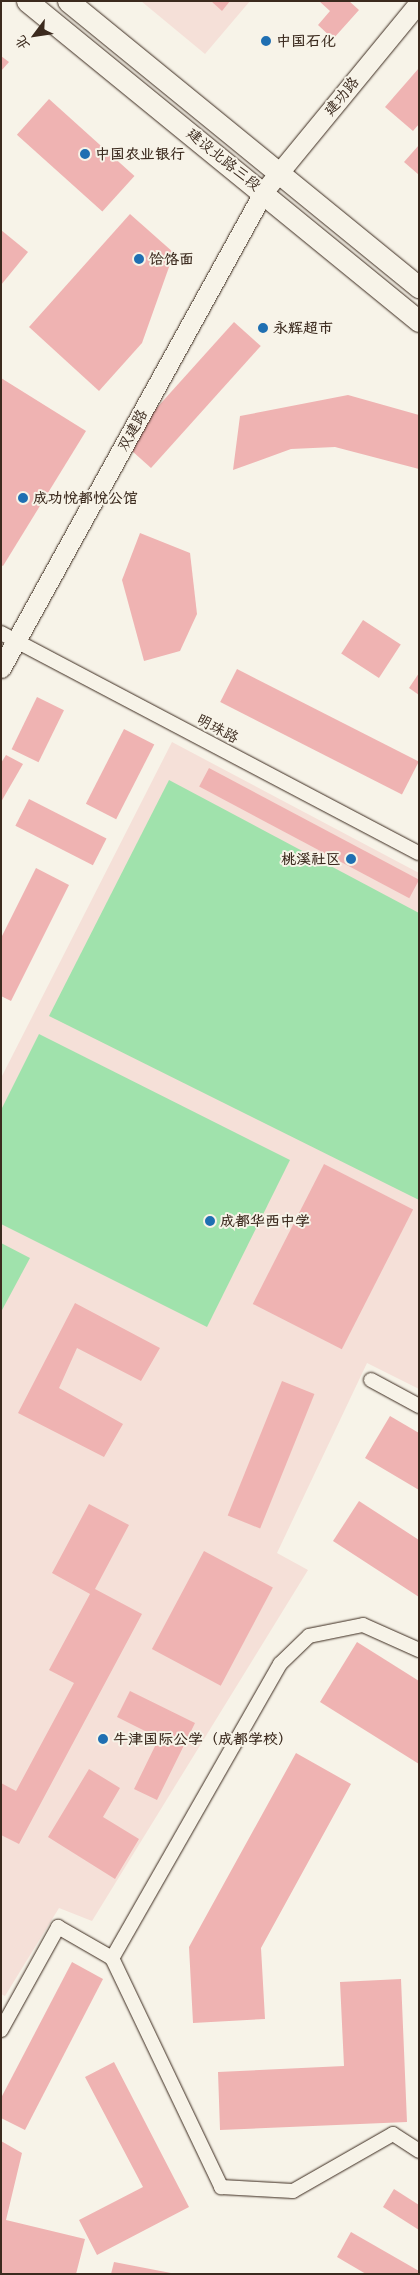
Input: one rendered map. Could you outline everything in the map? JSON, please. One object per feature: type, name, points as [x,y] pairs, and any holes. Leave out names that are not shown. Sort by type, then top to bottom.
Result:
[{"type":"main road","name":"建设北路三段","points":[[28,1],[264,191],[419,320]]},
{"type":"main road","name":"建设北路三段","points":[[68,1],[280,171],[419,287]]},
{"type":"street","name":"建功路","points":[[264,191],[419,2]]},
{"type":"street","name":"双建路","points":[[1,668],[8,637],[264,191]]},
{"type":"street","name":"明珠路","points":[[8,637],[419,853]]},
{"type":"street","points":[[371,1380],[419,1406]]},
{"type":"street","points":[[112,1958],[280,1664],[309,1636],[363,1625],[419,1650]]},
{"type":"street","points":[[1,2030],[58,1927],[112,1958],[222,2188],[293,2191],[393,2134],[419,2151]]},
{"type":"shaded area","points":[[141,1],[250,1],[205,54]]},
{"type":"shaded area","name":"成都华西中学","points":[[172,742],[419,873],[419,1389],[367,1363],[277,1553],[308,1570],[92,1921],[59,1908],[5,1996],[1,1994],[1,1078]]},
{"type":"green space","points":[[169,780],[419,913],[419,1200],[49,1016]]},
{"type":"green space","points":[[39,1034],[290,1160],[207,1327],[1,1224],[1,1110]]},
{"type":"green space","points":[[1,1243],[30,1258],[1,1312]]},
{"type":"building","points":[[211,1],[230,1],[222,11]]},
{"type":"building","points":[[319,1],[349,1],[359,10],[333,39],[318,25],[330,11]]},
{"type":"building","points":[[1,56],[9,62],[1,71]]},
{"type":"building","points":[[419,68],[419,124],[413,131],[385,107]]},
{"type":"building","points":[[49,99],[134,176],[102,212],[17,135]]},
{"type":"building","points":[[419,145],[419,175],[404,162]]},
{"type":"building","points":[[130,214],[174,253],[142,343],[99,391],[29,327]]},
{"type":"building","points":[[1,230],[28,252],[1,285]]},
{"type":"building","points":[[234,322],[261,346],[151,468],[124,444]]},
{"type":"building","name":"成功悦都悦公馆","points":[[1,378],[86,431],[3,566],[1,565]]},
{"type":"building","points":[[348,395],[419,415],[419,469],[335,447],[291,449],[233,470],[240,416]]},
{"type":"building","points":[[140,533],[190,553],[197,614],[180,651],[144,661],[122,580]]},
{"type":"building","points":[[363,620],[401,645],[379,678],[341,654]]},
{"type":"building","points":[[237,669],[419,762],[402,795],[220,702]]},
{"type":"building","points":[[419,673],[419,695],[409,688]]},
{"type":"building","points":[[37,697],[64,710],[39,762],[12,749]]},
{"type":"building","points":[[124,729],[154,744],[116,819],[86,804]]},
{"type":"building","points":[[6,755],[23,764],[1,802],[1,763]]},
{"type":"building","points":[[209,768],[419,880],[409,898],[199,787]]},
{"type":"building","points":[[29,799],[107,838],[93,865],[15,826]]},
{"type":"building","points":[[36,868],[69,885],[11,1001],[1,996],[1,938]]},
{"type":"building","points":[[324,1164],[413,1209],[342,1349],[253,1304]]},
{"type":"building","points":[[75,1303],[160,1348],[141,1381],[77,1348],[59,1388],[123,1424],[104,1457],[18,1413]]},
{"type":"building","points":[[282,1381],[314,1394],[260,1529],[228,1515]]},
{"type":"building","points":[[390,1416],[419,1433],[419,1490],[365,1458]]},
{"type":"building","points":[[359,1501],[419,1540],[419,1597],[333,1541]]},
{"type":"building","points":[[89,1504],[129,1525],[95,1589],[142,1614],[19,1844],[1,1835],[1,1783],[16,1791],[74,1683],[49,1670],[90,1594],[52,1573]]},
{"type":"building","points":[[204,1551],[273,1588],[221,1686],[152,1649]]},
{"type":"building","points":[[357,1642],[419,1681],[419,1764],[320,1702]]},
{"type":"building","points":[[130,1691],[195,1723],[157,1800],[134,1789],[159,1738],[117,1717]]},
{"type":"building","points":[[296,1753],[351,1784],[261,1948],[265,2019],[193,2023],[189,1947]]},
{"type":"building","points":[[89,1769],[120,1788],[103,1817],[139,1839],[115,1879],[48,1837]]},
{"type":"building","points":[[72,1962],[103,1979],[25,2130],[1,2118],[1,2098]]},
{"type":"building","points":[[401,1979],[407,2122],[220,2130],[218,2072],[344,2066],[340,1982]]},
{"type":"building","points":[[114,2062],[189,2207],[97,2255],[79,2220],[143,2187],[85,2077]]},
{"type":"building","points":[[1,2141],[22,2153],[6,2220],[85,2239],[76,2274],[1,2274]]},
{"type":"building","points":[[394,2189],[419,2205],[419,2230],[383,2207]]},
{"type":"building","points":[[351,2232],[419,2271],[419,2274],[366,2274],[337,2257]]},
{"type":"building","points":[[114,2262],[171,2273],[171,2274],[111,2274]]},
{"type":"place","name":"中国石化","points":[[266,41]]},
{"type":"place","name":"中国农业银行","points":[[85,154]]},
{"type":"place","name":"饸饹面","points":[[139,259]]},
{"type":"place","name":"永辉超市","points":[[263,328]]},
{"type":"place","name":"成功悦都悦公馆","points":[[23,498]]},
{"type":"place","name":"桃溪社区","points":[[351,859]]},
{"type":"place","name":"成都华西中学","points":[[210,1221]]},
{"type":"place","name":"牛津国际公学（成都学校）","points":[[103,1739]]}]
